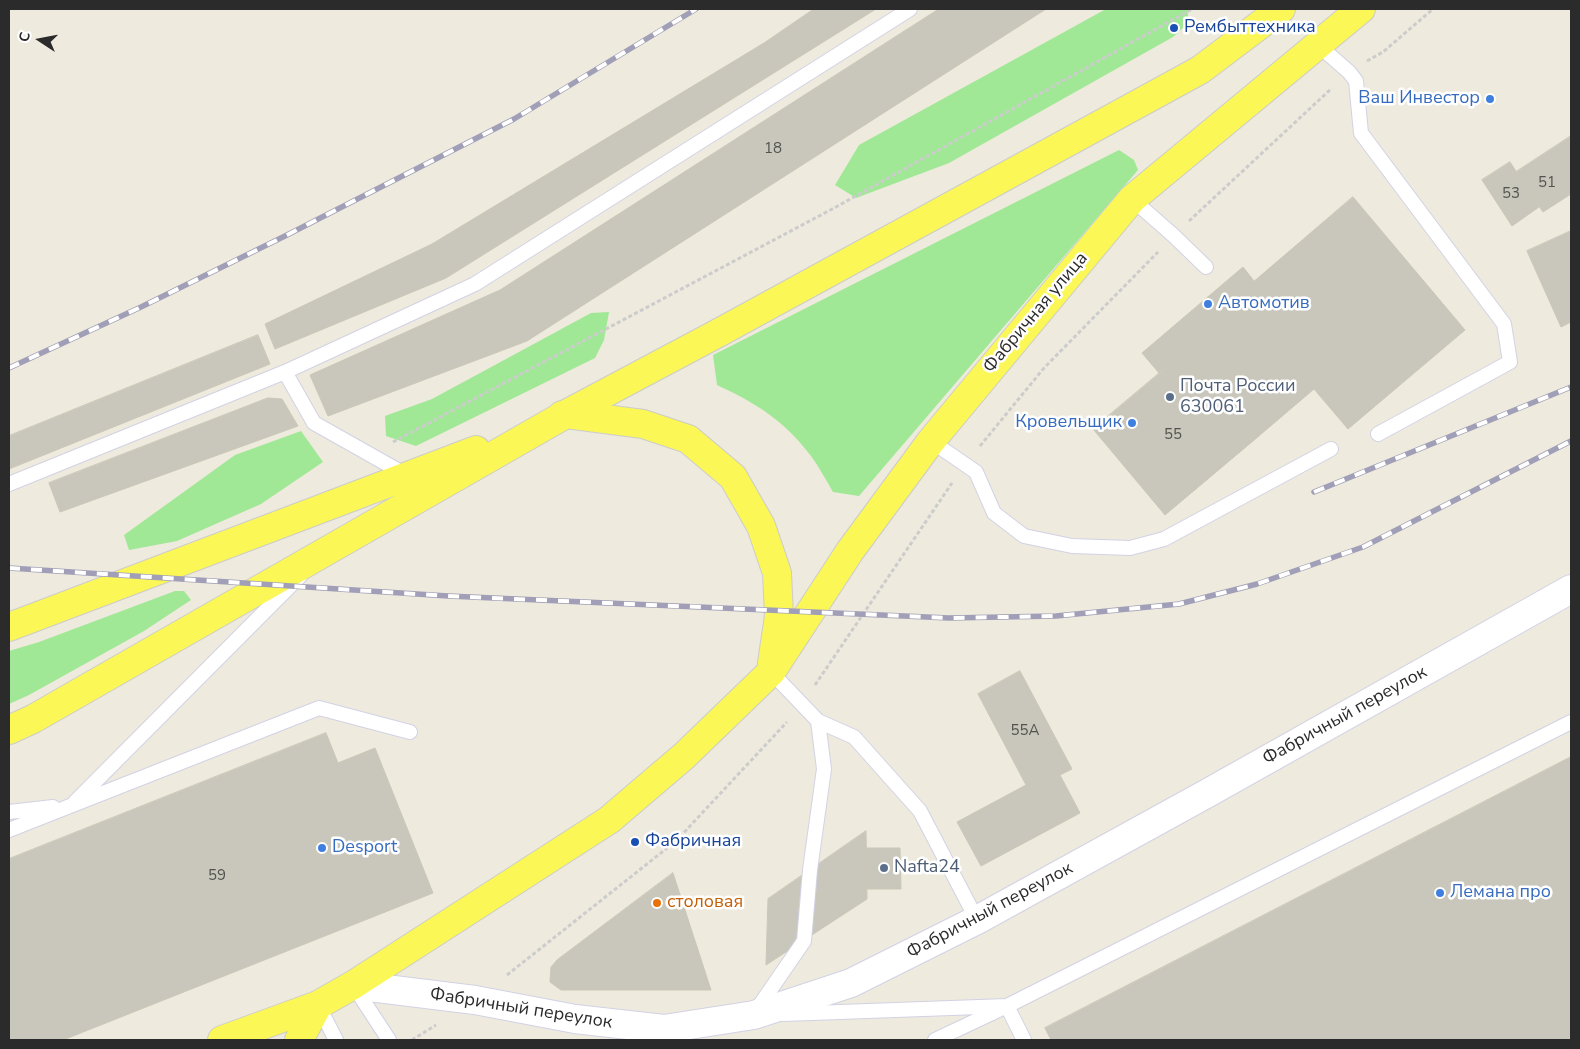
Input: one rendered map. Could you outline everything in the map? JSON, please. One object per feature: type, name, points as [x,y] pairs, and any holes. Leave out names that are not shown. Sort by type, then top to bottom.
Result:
[{"type":"main road","name":"Фабричная улица","points":[[222,1040],[318,1004],[353,985],[609,820],[684,756],[771,672],[850,551],[931,441],[1132,199],[1361,9]]},
{"type":"main road","points":[[9,730],[33,720],[566,414],[1200,70],[1279,10]]},
{"type":"main road","points":[[9,627],[409,476],[566,414],[643,424],[688,439],[733,477],[762,526],[777,573],[779,616],[771,672]]},
{"type":"main road","points":[[299,1040],[318,1004]]},
{"type":"street","name":"Фабричный переулок","points":[[353,985],[475,1000],[575,1019],[664,1029],[754,1015],[851,983],[978,920],[1571,589]]},
{"type":"lane","points":[[9,484],[285,372],[475,284],[910,9]]},
{"type":"lane","points":[[1317,44],[1349,72],[1356,81],[1361,133],[1504,324],[1510,362],[1378,434]]},
{"type":"lane","points":[[1132,199],[1206,267]]},
{"type":"lane","points":[[285,372],[314,423],[409,476]]},
{"type":"lane","points":[[931,441],[976,472],[994,513],[1024,536],[1072,546],[1130,548],[1164,539],[1331,449]]},
{"type":"lane","points":[[9,812],[72,805],[324,553]]},
{"type":"lane","points":[[771,672],[818,721],[854,737],[920,811],[978,920]]},
{"type":"lane","points":[[9,830],[319,708],[410,732]]},
{"type":"lane","points":[[754,1015],[804,940],[810,870],[824,769],[818,721]]},
{"type":"lane","points":[[934,1040],[1007,1006],[1571,722]]},
{"type":"lane","points":[[353,985],[389,1040]]},
{"type":"lane","points":[[318,1004],[336,1040]]},
{"type":"lane","points":[[754,1015],[1007,1006]]},
{"type":"lane","points":[[1007,1006],[1024,1040]]},
{"type":"path","points":[[370,455],[836,207],[1192,9]]},
{"type":"path","points":[[412,1040],[475,1000],[676,842],[802,704],[965,464],[1044,368],[1174,236],[1349,72],[1383,52],[1433,9]]},
{"type":"green space","points":[[1106,9],[1187,9],[1189,22],[1173,37],[949,163],[856,198],[835,185],[859,145]]},
{"type":"green space","points":[[1119,150],[1134,160],[1138,170],[859,496],[833,492],[811,456],[791,433],[757,406],[717,385],[713,355]]},
{"type":"green space","points":[[609,312],[604,340],[595,358],[416,446],[386,436],[385,416],[432,399],[591,313]]},
{"type":"green space","points":[[301,431],[323,462],[261,504],[177,541],[129,550],[124,535],[235,455]]},
{"type":"green space","points":[[175,591],[184,591],[191,600],[144,631],[29,695],[9,704],[9,651],[39,642]]},
{"type":"building","points":[[814,9],[876,9],[446,278],[275,349],[265,324],[432,244],[764,43]]},
{"type":"building","points":[[939,9],[1046,9],[527,341],[328,416],[310,375],[500,290]]},
{"type":"building","points":[[1571,136],[1571,194],[1543,212],[1516,172]]},
{"type":"building","points":[[1510,162],[1539,207],[1512,226],[1482,180]]},
{"type":"building","points":[[1353,197],[1465,330],[1348,429],[1314,389],[1253,441],[1181,355],[1159,373],[1142,353],[1243,267],[1254,281]]},
{"type":"building","points":[[1571,231],[1571,322],[1561,327],[1527,251]]},
{"type":"building","points":[[258,335],[270,364],[9,469],[9,436]]},
{"type":"building","points":[[1181,355],[1253,441],[1165,515],[1093,429]]},
{"type":"building","points":[[268,398],[282,399],[298,426],[60,512],[49,483]]},
{"type":"building","points":[[1020,671],[1072,769],[1060,775],[1080,813],[981,866],[957,822],[1026,785],[978,694]]},
{"type":"building","points":[[326,733],[338,763],[375,748],[433,893],[63,1040],[9,1040],[9,859]]},
{"type":"building","name":"Лемана про","points":[[1571,757],[1571,1040],[1051,1040],[1045,1028]]},
{"type":"building","points":[[866,831],[867,899],[766,965],[768,899]]},
{"type":"building","name":"Nafta24","points":[[866,848],[900,848],[901,889],[867,889]]},
{"type":"building","points":[[673,873],[711,990],[561,990],[550,982],[551,967],[557,960]]},
{"type":"railway","points":[[9,368],[141,307],[514,119],[696,9]]},
{"type":"railway","points":[[1314,492],[1571,387]]},
{"type":"railway","points":[[9,568],[448,596],[949,618],[1056,616],[1179,604],[1257,584],[1363,547],[1571,441]]},
{"type":"place","name":"Рембыттехника","points":[[1174,28]]},
{"type":"place","name":"Ваш Инвестор","points":[[1490,99]]},
{"type":"place","name":"Автомотив","points":[[1208,304]]},
{"type":"place","name":"Почта России 630061","points":[[1170,397]]},
{"type":"place","name":"Кровельщик","points":[[1132,423]]},
{"type":"place","name":"Фабричная","points":[[635,842]]},
{"type":"place","name":"Desport","points":[[322,848]]},
{"type":"place","name":"Nafta24","points":[[884,868]]},
{"type":"place","name":"Лемана про","points":[[1440,893]]},
{"type":"place","name":"столовая","points":[[657,903]]}]
